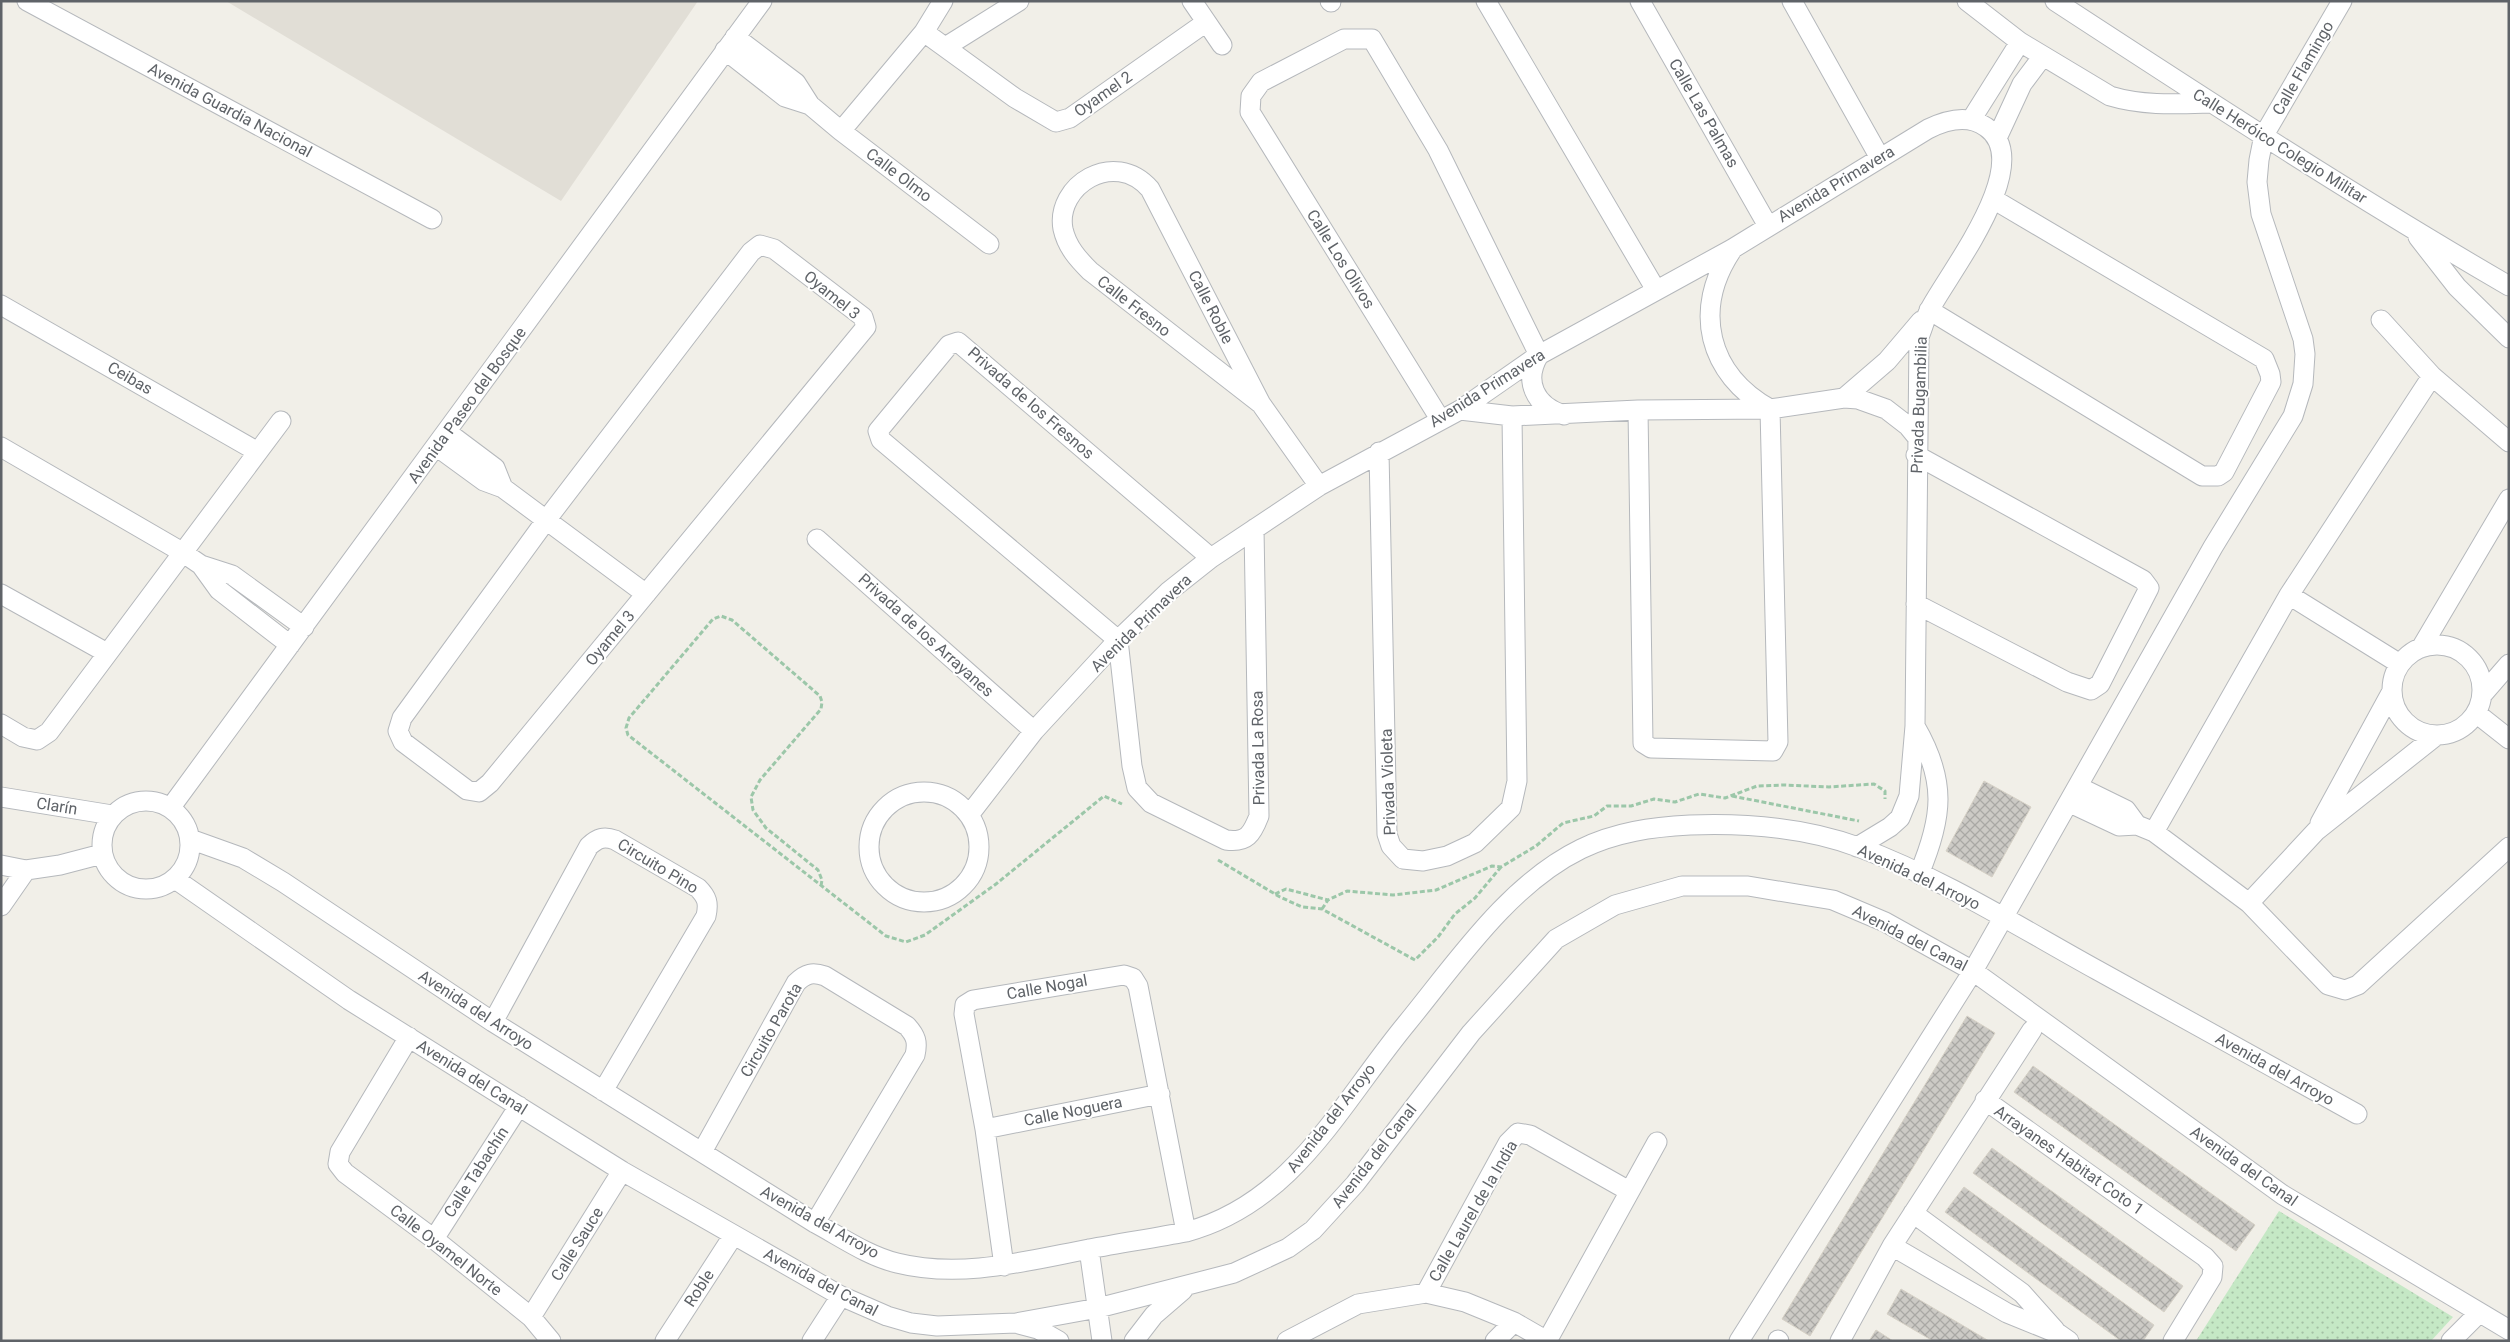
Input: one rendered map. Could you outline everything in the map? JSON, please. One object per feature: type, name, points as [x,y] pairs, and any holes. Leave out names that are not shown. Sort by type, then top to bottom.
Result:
[{"type":"street","name":"Avenida Guardia Nacional","points":[[27,1],[432,219]]},
{"type":"street","name":"Avenida Paseo del Bosque","points":[[171,807],[762,1]]},
{"type":"street","points":[[841,131],[924,32],[943,1]]},
{"type":"street","points":[[947,46],[1019,1]]},
{"type":"street","points":[[1192,1],[1205,23],[1222,45]]},
{"type":"street","points":[[1486,1],[1656,290]]},
{"type":"street","name":"Calle Las Palmas","points":[[1640,1],[1768,226]]},
{"type":"street","points":[[1792,1],[1880,158]]},
{"type":"street","points":[[1967,1],[2020,42],[2098,90],[2124,100],[2171,104],[2210,103]]},
{"type":"street","name":"Calle Heróico Colegio Militar","points":[[2055,1],[2210,103],[2413,230],[2509,286]]},
{"type":"street","name":"Calle Flamingo","points":[[1739,1341],[1973,971],[2070,803],[2213,547],[2285,431],[2299,401],[2305,369],[2303,339],[2264,230],[2258,198],[2259,160],[2264,136],[2342,1]]},
{"type":"street","name":"Oyamel 2","points":[[924,32],[947,46],[1015,98],[1056,122],[1070,118],[1205,23]]},
{"type":"street","name":"Calle Los Olivos","points":[[1440,419],[1250,112],[1251,96],[1261,82],[1344,39],[1372,39],[1438,150],[1539,355]]},
{"type":"street","points":[[2020,42],[1971,120],[1984,125],[1997,138],[2022,84],[2043,56]]},
{"type":"street","name":"Calle Olmo","points":[[730,44],[785,97],[810,105],[841,131],[990,244]]},
{"type":"street","name":"Avenida Primavera","points":[[969,815],[1034,731],[1118,640],[1168,592],[1211,558],[1319,486],[1440,419],[1460,410],[1539,355],[1732,249],[1880,158],[1939,124],[1950,120],[1971,120]]},
{"type":"street","name":"Privada Bugambilia","points":[[1857,847],[1880,835],[1900,818],[1906,808],[1909,796],[1915,726],[1916,446],[1919,337],[1929,310],[1993,199],[2002,165],[2001,146],[1997,138]]},
{"type":"street","name":"Calle Roble","points":[[1084,182],[1102,172],[1121,170],[1142,180],[1150,189],[1261,404],[1319,486]]},
{"type":"street","name":"Calle Fresno","points":[[1084,182],[1071,197],[1063,218],[1066,238],[1075,256],[1090,271],[1261,404]]},
{"type":"street","points":[[1844,398],[1887,361],[1929,310],[2202,476],[2218,476],[2224,472],[2271,382],[2264,359],[1993,199]]},
{"type":"street","points":[[2413,230],[2457,287],[2509,338]]},
{"type":"street","name":"Oyamel 3","points":[[760,245],[774,249],[863,317],[866,327],[490,783],[479,792],[467,790],[403,742],[398,731],[402,718],[547,519],[751,252],[760,245]]},
{"type":"street","points":[[1732,249],[1716,276],[1712,292],[1710,307],[1712,339],[1717,354],[1733,381],[1750,397],[1770,410]]},
{"type":"street","name":"Ceibas","points":[[1,305],[258,452]]},
{"type":"street","points":[[2381,320],[2432,376],[2509,442]]},
{"type":"street","name":"Privada de los Fresnos","points":[[1118,640],[878,436],[880,426],[949,345],[953,342],[963,344],[1211,558]]},
{"type":"street","points":[[1539,355],[1532,373],[1534,392],[1546,407],[1564,415]]},
{"type":"street","points":[[2146,829],[2289,595],[2432,376]]},
{"type":"street","points":[[1460,410],[1512,416],[1638,410],[1770,410],[1844,398],[1858,399],[1886,409],[1908,426],[1916,446],[2143,580],[2149,588],[2100,684],[2091,690],[2067,682],[1916,604]]},
{"type":"street","points":[[1638,410],[1643,743],[1651,748],[1768,752],[1777,747],[1778,742],[1770,410]]},
{"type":"street","name":"Privada Violeta","points":[[1379,452],[1387,834],[1391,846],[1403,859],[1423,862],[1447,856],[1475,843],[1511,808],[1516,781],[1512,416]]},
{"type":"street","points":[[1,724],[23,736],[37,740],[49,732],[280,421]]},
{"type":"street","points":[[441,439],[484,481],[503,488],[646,594]]},
{"type":"street","points":[[1,447],[182,552],[201,565],[232,575],[304,627]]},
{"type":"street","points":[[2421,648],[2509,499]]},
{"type":"street","name":"Privada La Rosa","points":[[1118,640],[1132,766],[1137,788],[1151,803],[1226,840],[1238,842],[1248,836],[1259,816],[1254,529]]},
{"type":"street","name":"Privada de los Arrayanes","points":[[817,539],[1034,731]]},
{"type":"street","points":[[201,565],[219,590],[290,645]]},
{"type":"street","points":[[1,594],[107,653]]},
{"type":"street","points":[[2289,595],[2400,664]]},
{"type":"street","points":[[2439,645],[2457,649],[2471,660],[2480,676],[2482,694],[2476,713],[2459,729],[2437,735],[2420,731],[2406,722],[2396,708],[2392,691],[2393,681],[2400,664],[2410,654],[2421,648],[2439,645]]},
{"type":"street","points":[[2482,694],[2509,664]]},
{"type":"street","points":[[2316,831],[2392,691]]},
{"type":"street","points":[[2476,713],[2509,739]]},
{"type":"street","name":"Privada Bugambilia","points":[[1915,726],[1932,760],[1938,797],[1934,835],[1919,874]]},
{"type":"street","points":[[2249,903],[2316,831],[2437,735]]},
{"type":"street","points":[[2079,787],[2126,810],[2146,829],[2249,903],[2328,985],[2345,990],[2358,985],[2509,847]]},
{"type":"street","points":[[920,792],[934,793],[959,805],[969,815],[979,840],[979,855],[975,868],[968,880],[947,897],[920,902],[906,899],[894,894],[875,873],[869,854],[870,833],[883,809],[894,800],[920,792]]},
{"type":"street","name":"Clarín","points":[[1,797],[112,815]]},
{"type":"street","points":[[140,800],[171,807],[185,822],[190,839],[188,861],[175,879],[159,888],[141,890],[123,884],[109,872],[102,854],[102,833],[112,815],[125,805],[140,800]]},
{"type":"street","points":[[2070,803],[2119,826],[2146,829]]},
{"type":"street","name":"Avenida del Arroyo","points":[[190,839],[243,858],[284,882],[493,1022],[815,1223],[867,1252],[894,1263],[920,1268],[946,1270],[1004,1266],[1186,1232],[1213,1225],[1242,1210],[1267,1193],[1297,1166],[1395,1038],[1487,926],[1528,886],[1577,851],[1605,838],[1637,830],[1703,825],[1768,828],[1857,847],[1919,874],[2002,918],[2357,1114]]},
{"type":"street","name":"Circuito Pino","points":[[493,1022],[589,846],[596,840],[606,837],[615,840],[698,888],[706,896],[708,906],[706,916],[603,1091]]},
{"type":"street","points":[[1,865],[26,870],[60,865],[102,854]]},
{"type":"street","points":[[1,906],[26,870]]},
{"type":"street","name":"Avenida del Canal","points":[[175,879],[349,1000],[622,1171],[841,1296],[886,1316],[911,1323],[937,1326],[1016,1323],[1098,1308],[1188,1286],[1234,1273],[1266,1261],[1313,1230],[1355,1184],[1471,1033],[1556,939],[1615,904],[1682,886],[1748,886],[1833,900],[1885,922],[1973,971],[2283,1195],[2509,1330]]},
{"type":"street","name":"Circuito Parota","points":[[702,1152],[796,983],[804,975],[815,972],[826,976],[899,1021],[915,1034],[918,1045],[915,1055],[815,1223]]},
{"type":"street","name":"Calle Nogal","points":[[1004,1266],[985,1129],[964,1014],[965,1005],[973,1000],[1124,975],[1133,978],[1138,986],[1186,1232]]},
{"type":"street","points":[[1985,1100],[2032,1030]]},
{"type":"street","name":"Calle Oyamel Norte","points":[[408,1037],[340,1152],[338,1164],[345,1173],[434,1239],[531,1317],[551,1341]]},
{"type":"street","name":"Calle Noguera","points":[[985,1129],[1160,1094]]},
{"type":"street","name":"Arrayanes Habitat Coto 1","points":[[1840,1341],[1892,1246],[1985,1100],[2205,1257],[2213,1266],[2212,1277],[2173,1341]]},
{"type":"street","name":"Calle Tabachín","points":[[434,1239],[519,1106]]},
{"type":"street","name":"Calle Laurel de la India","points":[[1426,1294],[1508,1143],[1518,1133],[1530,1136],[1629,1191]]},
{"type":"street","points":[[1287,1341],[1358,1304],[1426,1294],[1465,1302],[1514,1322],[1547,1341],[1657,1142]]},
{"type":"street","name":"Calle Sauce","points":[[531,1317],[622,1171]]},
{"type":"street","points":[[1913,1213],[2022,1293],[2064,1337]]},
{"type":"street","name":"Roble","points":[[665,1341],[734,1236]]},
{"type":"street","points":[[1892,1246],[2007,1313],[2064,1337]]},
{"type":"street","points":[[1089,1249],[1102,1341]]},
{"type":"street","points":[[1134,1341],[1154,1315],[1188,1286]]},
{"type":"street","points":[[812,1341],[841,1296]]},
{"type":"street","points":[[2451,1341],[2480,1313]]},
{"type":"street","points":[[1495,1341],[1514,1322]]},
{"type":"street","points":[[1016,1323],[1038,1329],[1059,1341]]},
{"type":"path","points":[[821,886],[822,880],[818,870],[766,828],[753,810],[751,798],[760,780],[821,709],[822,702],[820,696],[732,620],[722,616],[713,620],[629,718],[626,728],[628,735],[821,886],[886,936],[906,942],[925,936],[996,884],[1104,796],[1113,798],[1125,806]]},
{"type":"path","points":[[1217,860],[1275,894],[1302,907],[1322,909],[1415,960],[1438,936],[1455,914],[1475,898],[1501,867],[1536,846],[1563,823],[1594,816],[1606,806],[1631,806],[1654,799],[1675,802],[1699,794],[1724,798],[1757,786],[1874,784],[1885,791],[1886,807]]},
{"type":"path","points":[[1732,796],[1862,821]]},
{"type":"path","points":[[1322,909],[1328,900],[1347,891],[1393,895],[1436,890],[1492,866],[1501,867]]},
{"type":"path","points":[[1275,894],[1286,889],[1328,900]]},
{"type":"shaded area","points":[[226,1],[698,1],[561,201]]},
{"type":"green space","points":[[2279,1211],[2453,1317],[2431,1341],[2196,1341]]},
{"type":"building","points":[[1984,781],[2031,807],[1992,877],[1946,851]]},
{"type":"building","points":[[1967,1016],[1995,1033],[1810,1336],[1782,1319]]},
{"type":"building","points":[[2033,1066],[2255,1225],[2236,1251],[2014,1092]]},
{"type":"building","points":[[1992,1148],[2183,1286],[2164,1312],[1973,1173]]},
{"type":"building","points":[[1964,1187],[2154,1325],[2143,1341],[2121,1341],[1945,1212]]},
{"type":"building","points":[[1901,1289],[1989,1341],[1933,1341],[1887,1314]]},
{"type":"building","points":[[1876,1330],[1893,1341],[1869,1341]]}]
